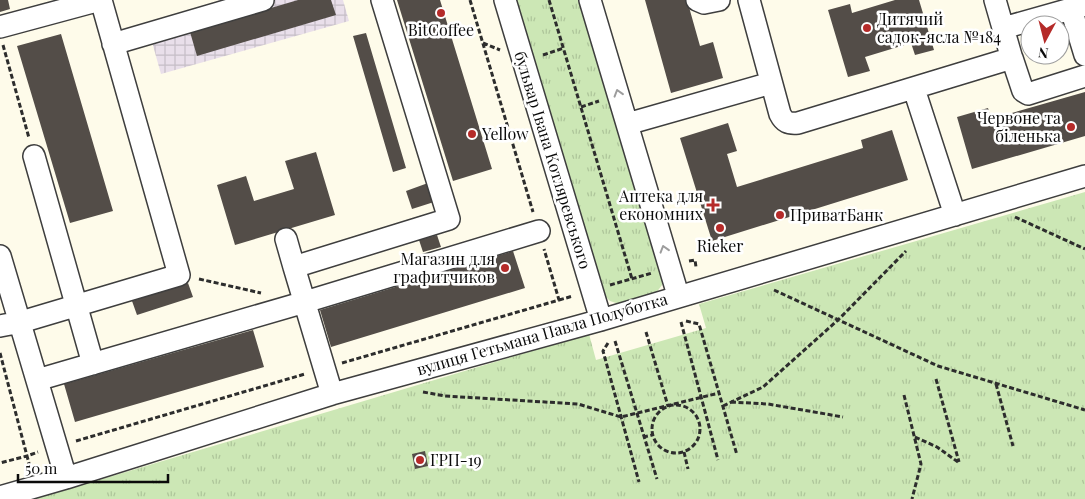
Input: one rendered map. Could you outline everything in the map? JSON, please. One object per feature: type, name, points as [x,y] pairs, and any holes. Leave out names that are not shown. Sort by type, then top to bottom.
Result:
[{"type":"street","points":[[0,326],[21,322],[179,274],[100,0],[30,9],[1,36]]},
{"type":"street","points":[[113,44],[263,0]]},
{"type":"street","points":[[294,267],[449,219],[382,0]]},
{"type":"street","name":"бульвар Івана Котляревського","points":[[505,0],[601,320]]},
{"type":"street","points":[[590,0],[678,295]]},
{"type":"street","points":[[697,0],[704,3],[719,0]]},
{"type":"street","points":[[749,0],[780,114],[784,121],[790,124],[1012,59]]},
{"type":"street","points":[[995,0],[1023,92],[1028,94],[1085,76]]},
{"type":"street","points":[[1003,28],[1078,7],[1085,54]]},
{"type":"street","points":[[627,124],[771,83]]},
{"type":"street","points":[[914,88],[955,215]]},
{"type":"street","points":[[34,156],[93,364]]},
{"type":"street","name":"вулиця Гетьмана Павла Полуботка","points":[[0,496],[66,478],[332,394],[601,320],[678,295],[1085,176]]},
{"type":"street","points":[[37,380],[306,302],[538,231]]},
{"type":"street","points":[[286,239],[332,394]]},
{"type":"street","points":[[0,256],[66,478]]},
{"type":"path","points":[[549,0],[632,279]]},
{"type":"path","points":[[1,36],[34,156]]},
{"type":"path","points":[[988,205],[1085,249]]},
{"type":"path","points":[[723,406],[763,387],[839,319],[909,248]]},
{"type":"path","points":[[559,300],[695,260],[696,267]]},
{"type":"path","points":[[179,274],[266,294]]},
{"type":"path","points":[[772,289],[938,366],[1085,410]]},
{"type":"path","points":[[686,321],[699,324],[737,455]]},
{"type":"path","points":[[681,322],[718,460]]},
{"type":"path","points":[[646,332],[668,406]]},
{"type":"path","points":[[615,342],[656,479]]},
{"type":"path","points":[[608,343],[603,351],[639,482]]},
{"type":"path","points":[[0,353],[27,456],[0,463]]},
{"type":"path","points":[[915,437],[937,447],[958,462],[936,379]]},
{"type":"path","points":[[995,384],[1013,446]]},
{"type":"path","points":[[418,390],[445,396],[578,404],[621,417],[719,393]]},
{"type":"path","points":[[904,395],[921,464],[912,499]]},
{"type":"path","points":[[731,402],[768,404],[843,417]]},
{"type":"path","points":[[683,405],[695,414],[699,421],[700,428],[696,443],[684,452],[676,454],[661,448],[652,435],[653,421],[656,415],[668,406],[683,405]]},
{"type":"path","points":[[699,421],[707,419]]},
{"type":"path","points":[[643,437],[652,435]]},
{"type":"path","points":[[684,452],[688,469]]},
{"type":"shaded area","points":[[218,0],[343,0],[349,21],[161,74],[148,28],[220,7]]},
{"type":"green space","points":[[515,0],[578,0],[662,275],[662,285],[656,293],[619,304],[610,301],[603,294]]},
{"type":"green space","points":[[1085,192],[1085,499],[35,499],[589,334],[596,360],[706,328],[699,304]]},
{"type":"building","points":[[0,0],[8,0],[10,9],[0,12]]},
{"type":"building","points":[[298,0],[331,0],[336,15],[197,56],[190,32]]},
{"type":"building","points":[[397,0],[440,0],[492,169],[453,181]]},
{"type":"building","points":[[645,0],[687,0],[700,46],[713,42],[723,78],[671,93]]},
{"type":"building","points":[[895,0],[919,0],[934,50],[915,55],[911,43],[865,57],[870,71],[848,77],[828,10],[850,4],[852,13]]},
{"type":"building","points":[[366,33],[406,168],[393,172],[353,36]]},
{"type":"building","points":[[61,34],[113,211],[70,223],[17,46]]},
{"type":"building","points":[[1085,92],[1085,136],[972,169],[957,117],[988,108],[991,119]]},
{"type":"building","points":[[728,123],[737,151],[727,154],[737,187],[863,148],[861,140],[892,130],[908,180],[712,241],[680,138]]},
{"type":"building","points":[[316,152],[335,215],[235,245],[217,185],[246,176],[254,201],[294,189],[285,161]]},
{"type":"building","points":[[428,183],[434,202],[412,209],[406,191]]},
{"type":"building","points":[[437,235],[441,247],[423,252],[419,240]]},
{"type":"building","points":[[513,251],[525,288],[331,347],[320,310]]},
{"type":"building","points":[[188,283],[193,297],[137,315],[132,301]]},
{"type":"building","points":[[253,330],[264,367],[75,422],[64,384]]},
{"type":"building","name":"ГРП-19","points":[[425,451],[428,466],[415,469],[412,454]]},
{"type":"place","name":"BitCoffee","points":[[441,13]]},
{"type":"place","name":"Дитячий садок-ясла №184","points":[[867,28]]},
{"type":"place","name":"Червоне та біленька","points":[[1071,127]]},
{"type":"place","name":"Yellow","points":[[472,134]]},
{"type":"place","name":"Аптека для економних","points":[[713,205]]},
{"type":"place","name":"ПриватБанк","points":[[780,215]]},
{"type":"place","name":"Rieker","points":[[720,228]]},
{"type":"place","name":"Магазин для графитчиков","points":[[505,268]]},
{"type":"place","name":"ГРП-19","points":[[420,460]]}]
